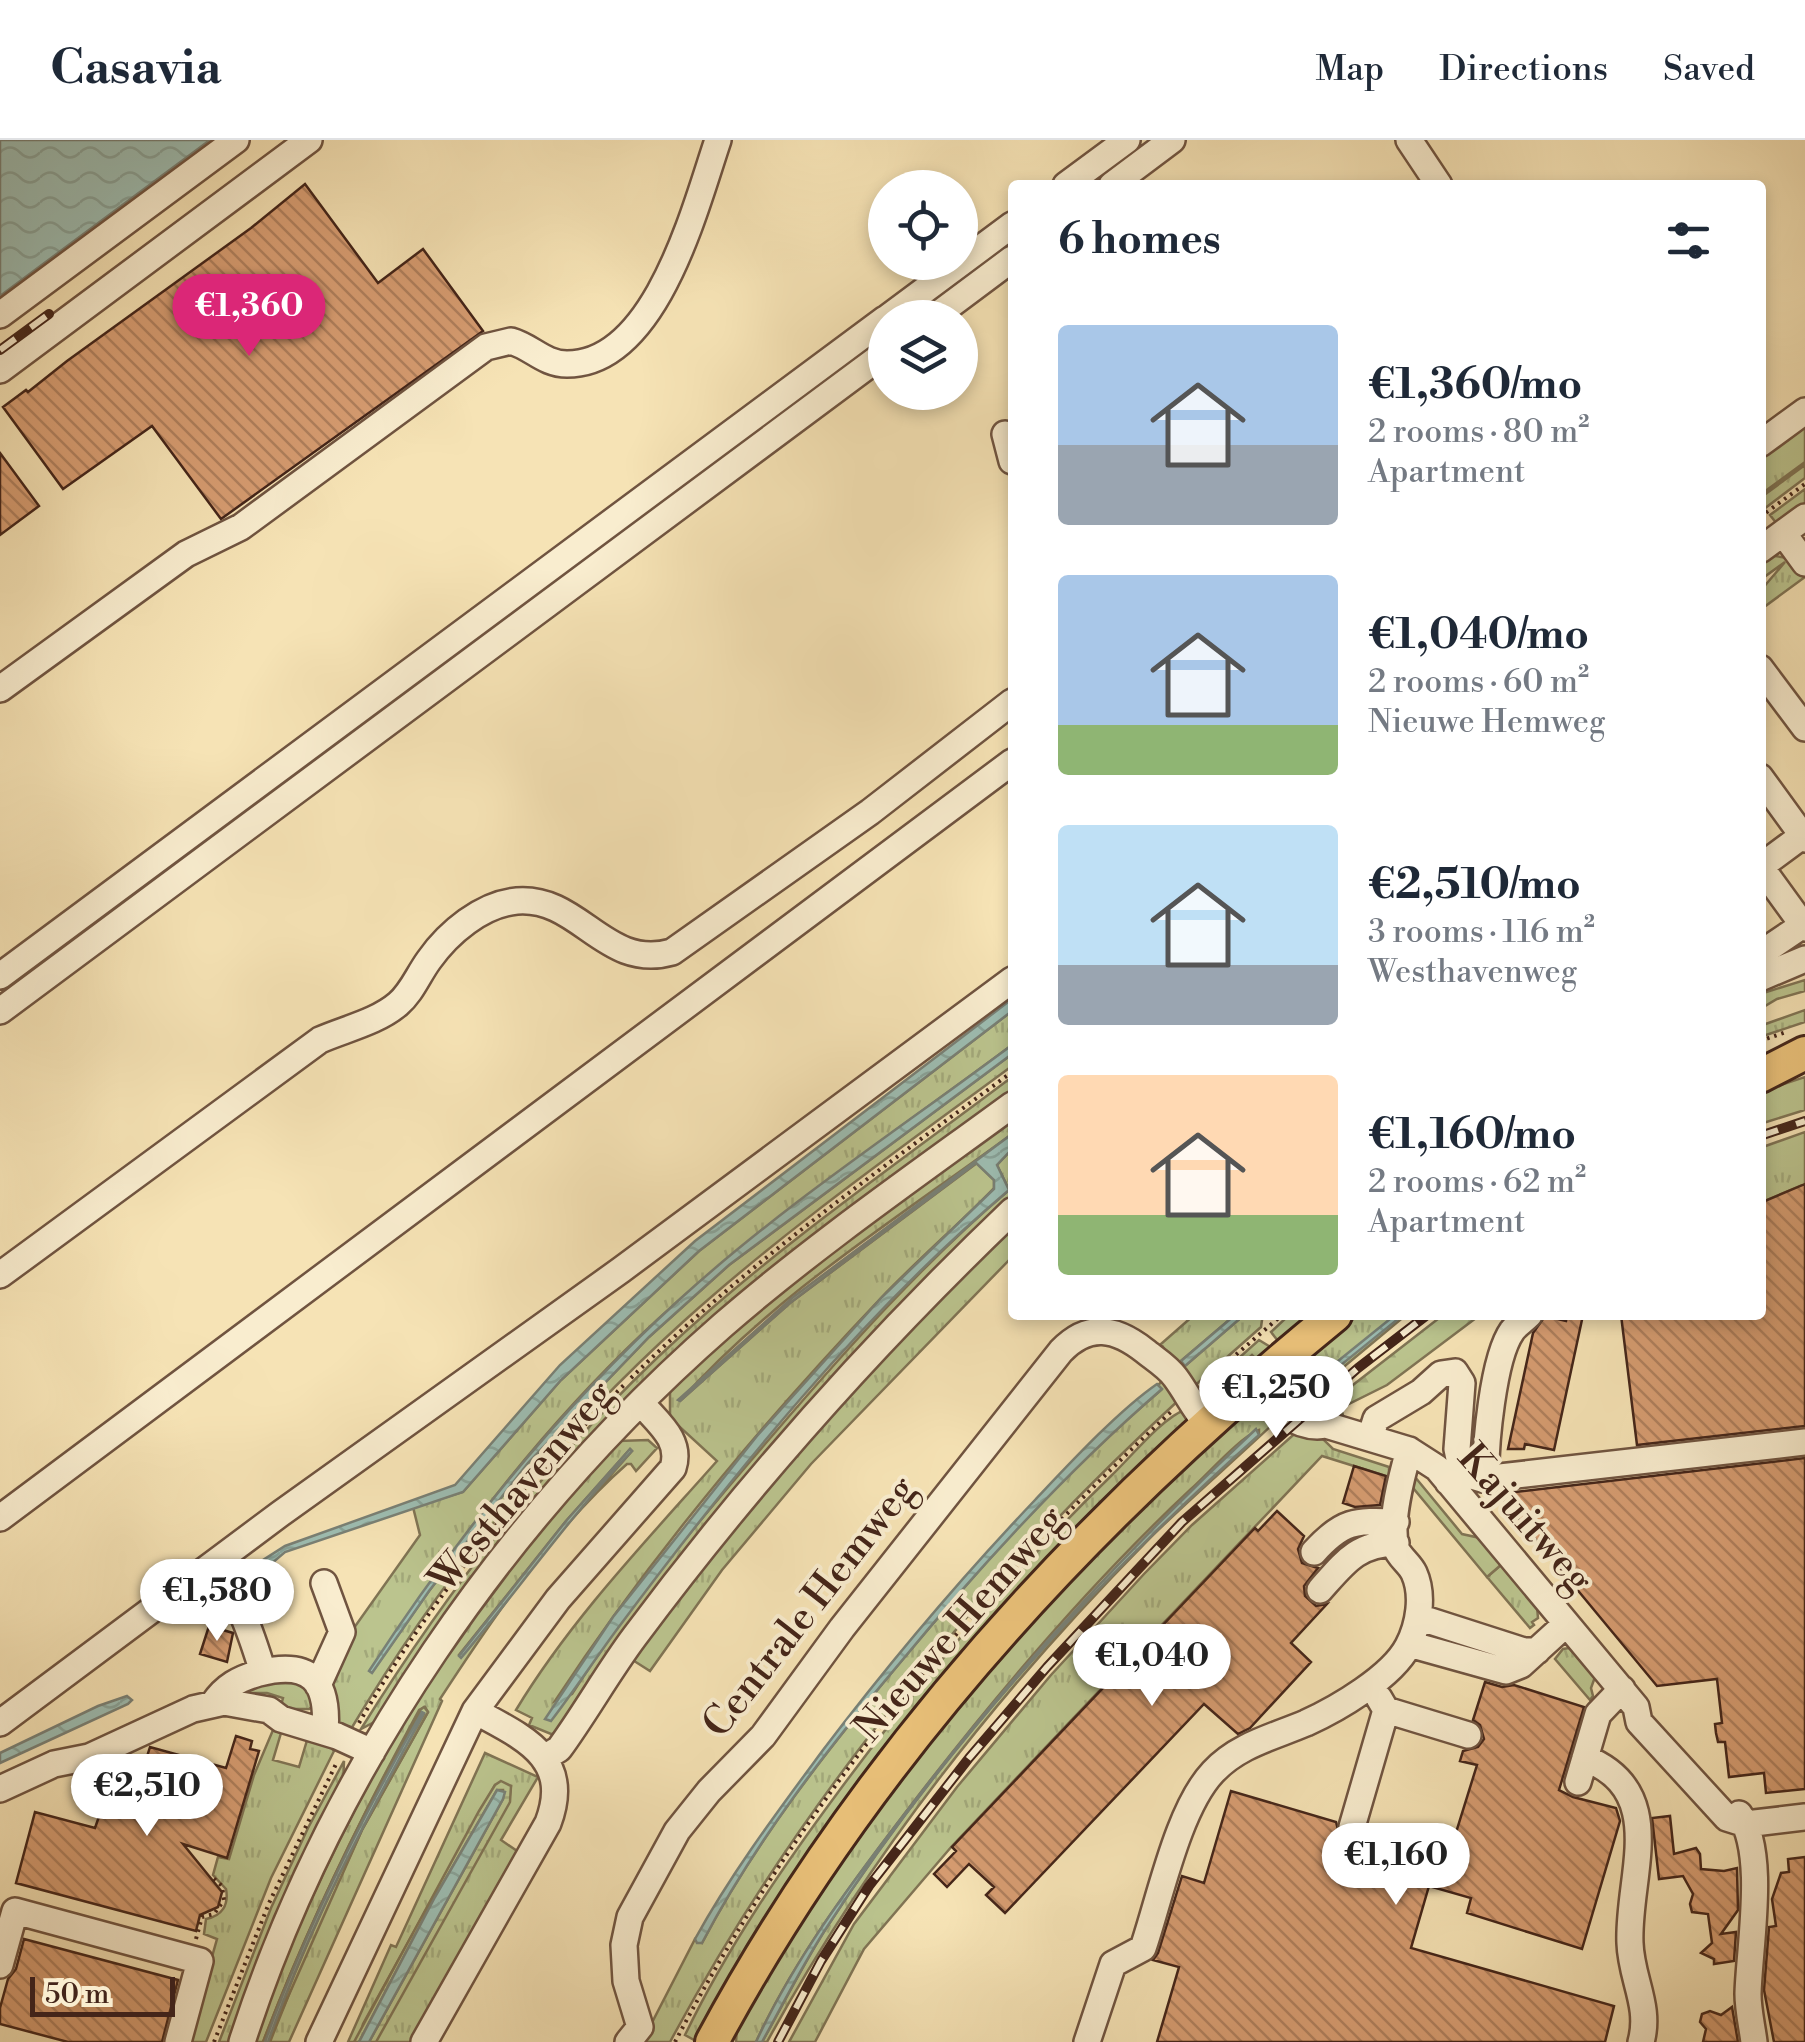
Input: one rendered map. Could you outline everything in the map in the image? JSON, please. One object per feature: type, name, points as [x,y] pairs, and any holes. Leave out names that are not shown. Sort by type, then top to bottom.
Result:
[{"type":"main road","points":[[1766,1073],[1805,1053]]},
{"type":"main road","points":[[1766,1075],[1805,1070]]},
{"type":"main road","name":"Nieuwe Hemweg","points":[[712,2042],[788,1912],[898,1758],[1034,1596],[1206,1424],[1328,1320]]},
{"type":"street","points":[[0,315],[236,140]]},
{"type":"street","points":[[0,370],[308,140]]},
{"type":"street","points":[[0,689],[186,554],[241,527],[486,346],[512,341],[542,359],[563,364],[598,358],[617,349],[648,309],[673,265],[718,140]]},
{"type":"street","points":[[1073,180],[1126,140]]},
{"type":"street","points":[[1119,180],[1172,140]]},
{"type":"street","points":[[1409,140],[1437,180]]},
{"type":"street","points":[[910,300],[1008,227]]},
{"type":"street","points":[[957,300],[1008,261]]},
{"type":"street","points":[[0,976],[868,331]]},
{"type":"street","points":[[0,1011],[868,367]]},
{"type":"street","points":[[1766,440],[1805,411]]},
{"type":"street","points":[[1004,434],[1008,448]]},
{"type":"street","points":[[1766,546],[1805,516]]},
{"type":"street","points":[[1783,533],[1805,563]]},
{"type":"street","points":[[1766,676],[1805,728]]},
{"type":"street","points":[[0,1275],[320,1040],[398,1004],[440,946],[481,914],[506,902],[547,904],[626,952],[650,956],[672,952],[870,812],[1008,705]]},
{"type":"street","points":[[0,1518],[1008,765]]},
{"type":"street","points":[[1766,788],[1804,837],[1766,863]]},
{"type":"street","points":[[1766,875],[1804,926],[1766,950]]},
{"type":"street","points":[[1766,908],[1782,896]]},
{"type":"street","points":[[1766,976],[1805,960]]},
{"type":"street","points":[[0,1723],[1008,983]]},
{"type":"street","name":"Westhavenweg","points":[[242,2042],[291,1916],[372,1752],[423,1670],[500,1564],[575,1473],[722,1326],[1008,1108]]},
{"type":"street","points":[[544,1758],[560,1750],[633,1638],[759,1478],[909,1311],[1008,1214]]},
{"type":"street","points":[[1465,1478],[1491,1409],[1504,1351],[1512,1330],[1523,1320]]},
{"type":"street","name":"Centrale Hemweg","points":[[628,2042],[640,2027],[624,1964],[630,1917],[676,1831],[763,1736],[842,1628],[1070,1342],[1102,1329],[1133,1340],[1172,1372],[1206,1424]]},
{"type":"street","points":[[1370,1438],[1376,1420],[1421,1392],[1441,1374],[1455,1372],[1462,1384],[1457,1449],[1465,1478]]},
{"type":"street","name":"Kajuitweg","points":[[1263,1375],[1277,1411],[1315,1427],[1326,1425],[1409,1450],[1437,1468],[1465,1478],[1566,1624],[1746,1824]]},
{"type":"street","points":[[318,2042],[475,1711],[558,1600],[673,1468],[675,1445],[641,1403]]},
{"type":"street","points":[[1465,1478],[1805,1442]]},
{"type":"street","points":[[1087,2042],[1112,1964],[1144,1948],[1186,1816],[1202,1784],[1235,1753],[1310,1721],[1391,1670],[1414,1631],[1419,1599],[1413,1570],[1396,1549],[1400,1480],[1409,1450]]},
{"type":"street","points":[[1314,1552],[1329,1535],[1349,1523],[1396,1532]]},
{"type":"street","points":[[1320,1590],[1361,1550],[1396,1532]]},
{"type":"street","points":[[214,1564],[244,1614],[263,1672]]},
{"type":"street","points":[[318,1684],[342,1632],[324,1583]]},
{"type":"street","points":[[1414,1631],[1498,1672],[1514,1669],[1566,1624]]},
{"type":"street","points":[[214,1704],[234,1682],[263,1672],[297,1669],[308,1673],[318,1684],[324,1702],[304,1726]]},
{"type":"street","points":[[1370,1684],[1386,1710],[1468,1735]]},
{"type":"street","points":[[1629,1698],[1598,1714],[1582,1770],[1607,1766],[1629,1792],[1636,1809],[1638,1867],[1629,1939],[1644,2002],[1646,2024],[1642,2042]]},
{"type":"street","points":[[0,1790],[54,1764],[90,1757],[193,1709],[224,1702],[269,1710],[372,1752]]},
{"type":"street","points":[[1352,1826],[1386,1710]]},
{"type":"street","points":[[424,2042],[548,1823],[554,1804],[554,1789],[544,1758],[531,1742],[475,1711]]},
{"type":"street","points":[[1754,2042],[1748,1999],[1756,1896],[1746,1824],[1805,1818]]},
{"type":"street","points":[[0,1964],[15,1911],[200,1961],[178,2042]]},
{"type":"path","points":[[1766,513],[1805,484]]},
{"type":"path","points":[[1268,1320],[1271,1324]]},
{"type":"path","points":[[191,1958],[202,1917],[214,1914],[224,1900],[222,1886],[212,1877]]},
{"type":"path","points":[[678,2036],[690,2042]]},
{"type":"green space","points":[[1805,423],[1805,462],[1766,491],[1766,452]]},
{"type":"green space","points":[[1805,465],[1805,478],[1766,507],[1766,494]]},
{"type":"green space","points":[[1805,489],[1805,504],[1777,524],[1770,515]]},
{"type":"green space","points":[[1766,557],[1793,559],[1805,577],[1766,606],[1766,584],[1785,562],[1766,576]]},
{"type":"green space","points":[[1805,980],[1805,991],[1766,1005],[1766,992]]},
{"type":"green space","points":[[1805,1010],[1805,1022],[1766,1035],[1766,1024]]},
{"type":"green space","points":[[1008,1014],[1008,1048],[729,1257],[602,1373],[496,1495],[372,1672],[528,1463],[649,1337],[729,1265],[1008,1057],[1008,1069],[763,1253],[684,1321],[589,1413],[461,1565],[351,1729],[340,1728],[329,1678],[334,1656],[420,1535],[413,1507],[463,1492],[561,1380],[699,1251]]},
{"type":"green space","points":[[1805,1077],[1805,1110],[1766,1122],[1766,1090]]},
{"type":"green space","points":[[1008,1080],[1008,1095],[802,1248],[708,1325],[378,1720],[361,1729],[478,1559],[611,1403],[747,1278]]},
{"type":"green space","points":[[1008,1121],[1008,1137],[797,1292],[717,1362],[680,1401],[790,1303],[977,1163],[994,1180],[994,1188],[880,1299],[750,1443],[629,1595],[555,1701],[572,1694],[667,1562],[828,1372],[915,1278],[1008,1191],[1008,1205],[889,1324],[560,1733],[551,1734],[529,1725],[532,1718],[516,1710],[538,1676],[611,1581],[717,1461],[670,1418],[670,1390],[794,1282]]},
{"type":"green space","points":[[1805,1132],[1805,1184],[1766,1200],[1766,1146]]},
{"type":"green space","points":[[1008,1153],[1008,1188],[997,1165]]},
{"type":"green space","points":[[1008,1222],[1008,1261],[811,1464],[722,1570],[650,1671],[631,1659],[709,1548]]},
{"type":"green space","points":[[1188,1320],[1229,1320],[1181,1361],[1185,1366],[1238,1320],[1262,1320],[1261,1327],[1191,1389],[1161,1344]]},
{"type":"green space","points":[[1284,1320],[1305,1320],[1278,1341],[1271,1332]]},
{"type":"green space","points":[[1352,1320],[1400,1320],[1310,1395],[1301,1377],[1306,1358]]},
{"type":"green space","points":[[1437,1320],[1473,1320],[1387,1385],[1341,1408],[1344,1419],[1322,1409]]},
{"type":"green space","points":[[1259,1340],[1272,1348],[1256,1359],[1252,1355],[1199,1403],[1194,1398]]},
{"type":"green space","points":[[1168,1376],[1182,1397],[1107,1468],[965,1619],[836,1780],[721,1952],[670,2042],[642,2042],[695,1939],[702,1943],[770,1831],[849,1725],[995,1553],[1092,1452],[1161,1390],[1158,1385]]},
{"type":"green space","points":[[1185,1410],[1193,1418],[719,1998],[696,2041],[685,2035],[776,1879],[903,1708],[1039,1550],[1157,1429]]},
{"type":"green space","points":[[1245,1415],[1275,1422],[1147,1541],[989,1716],[892,1842],[767,2042],[762,2042],[825,1930],[871,1862],[971,1731],[1139,1547],[1259,1435],[1259,1430],[1233,1448],[1152,1526],[1041,1645],[938,1770],[844,1895],[805,1952],[756,2042],[736,2042],[737,2028],[817,1895],[908,1768],[970,1690],[1116,1529],[1236,1417]]},
{"type":"green space","points":[[1300,1429],[1319,1435],[1333,1449],[1389,1467],[1389,1477],[1322,1456],[952,1846],[864,1949],[815,2042],[789,2042],[854,1924],[957,1787],[1051,1675],[1144,1574],[1192,1525]]},
{"type":"green space","points":[[648,1440],[657,1448],[636,1471],[627,1464],[575,1515],[630,1449],[566,1521],[459,1655],[573,1518],[503,1606],[440,1699],[289,2042],[270,2042],[362,1830],[428,1712],[425,1707],[419,1710],[335,1873],[263,2042],[252,2042],[293,1939],[340,1839],[420,1695],[489,1594],[618,1441]]},
{"type":"green space","points":[[1415,1477],[1462,1534],[1480,1538],[1502,1564],[1487,1577],[1409,1483]]},
{"type":"green space","points":[[1502,1564],[1537,1607],[1538,1618],[1530,1628],[1487,1577]]},
{"type":"green space","points":[[1569,1648],[1595,1677],[1590,1700],[1555,1659]]},
{"type":"green space","points":[[294,1676],[310,1689],[313,1706],[309,1709],[280,1709],[283,1698],[267,1693],[251,1693],[249,1700],[230,1695],[270,1683],[292,1683]]},
{"type":"green space","points":[[424,1707],[428,1712],[362,1830],[268,2042],[320,1916],[359,1834],[424,1714],[421,1712],[350,1844],[420,1710]]},
{"type":"green space","points":[[273,1730],[281,1733],[273,1760],[299,1767],[308,1737],[328,1743],[334,1751],[271,1878],[206,2042],[188,2042],[217,1939],[204,1934],[206,1919],[220,1912],[226,1900],[226,1889],[213,1875],[218,1857],[229,1859],[254,1775]]},
{"type":"green space","points":[[485,1753],[538,1777],[501,1840],[520,1853],[419,2042],[369,2042],[509,1802],[511,1786],[495,1785],[363,2024],[359,2042],[348,2042],[391,1945],[396,1947]]},
{"type":"green space","points":[[344,1761],[343,1785],[231,2042],[219,2042],[271,1908]]},
{"type":"green space","points":[[501,1781],[511,1786],[510,1802],[376,2042],[369,2042],[503,1799],[503,1790],[497,1790],[359,2042],[354,2042],[479,1811]]},
{"type":"green space","points":[[346,1852],[263,2042],[298,1957]]},
{"type":"water","points":[[0,140],[210,140],[0,296]]},
{"type":"water","points":[[1008,1002],[1008,1014],[699,1251],[561,1380],[463,1492],[285,1552],[257,1576],[250,1576],[249,1569],[285,1546],[455,1485],[560,1365],[695,1241]]},
{"type":"water","points":[[1008,1048],[1008,1057],[729,1265],[649,1337],[528,1463],[429,1591],[372,1673],[369,1671],[475,1522],[593,1384],[719,1265],[843,1168]]},
{"type":"water","points":[[1008,1137],[1008,1153],[997,1165],[1008,1191],[902,1289],[801,1398],[662,1570],[551,1721],[545,1719],[613,1617],[757,1436],[882,1297],[994,1189],[994,1180],[976,1163],[790,1303],[678,1400],[792,1298]]},
{"type":"water","points":[[1229,1320],[1238,1320],[1185,1366],[1181,1361]]},
{"type":"water","points":[[1389,1320],[1397,1320],[1315,1386],[1312,1382]]},
{"type":"water","points":[[1157,1384],[1162,1389],[1025,1521],[872,1697],[793,1798],[702,1943],[697,1943],[695,1939],[709,1914],[756,1842],[899,1653],[1063,1470]]},
{"type":"water","points":[[1256,1429],[1259,1435],[1081,1607],[972,1731],[871,1862],[817,1944],[762,2042],[756,2042],[787,1983],[841,1899],[900,1820],[982,1716],[1114,1568]]},
{"type":"water","points":[[632,1451],[461,1658],[566,1521]]},
{"type":"water","points":[[127,1696],[132,1700],[128,1704],[0,1763],[0,1753]]},
{"type":"water","points":[[422,1712],[339,1875],[265,2042],[336,1874]]},
{"type":"water","points":[[497,1790],[505,1792],[503,1799],[369,2042],[359,2042],[435,1897]]},
{"type":"building","points":[[305,184],[378,283],[423,249],[483,331],[221,519],[152,426],[63,489],[3,407],[251,228]]},
{"type":"building","points":[[0,453],[39,506],[0,535]]},
{"type":"building","points":[[1805,1184],[1805,1426],[1637,1445],[1622,1320],[1766,1320],[1766,1200]]},
{"type":"building","points":[[1542,1320],[1582,1320],[1554,1450],[1525,1444],[1524,1449],[1508,1449],[1533,1333]]},
{"type":"building","points":[[1805,1458],[1805,1789],[1766,1793],[1764,1773],[1729,1777],[1725,1742],[1718,1742],[1716,1733],[1715,1724],[1722,1723],[1717,1679],[1657,1686],[1498,1494]]},
{"type":"building","points":[[1354,1466],[1386,1476],[1380,1505],[1355,1507],[1343,1503]]},
{"type":"building","points":[[1277,1511],[1304,1536],[1298,1549],[1302,1563],[1318,1568],[1304,1586],[1305,1596],[1316,1606],[1327,1604],[1291,1643],[1311,1662],[1250,1728],[1238,1734],[1204,1704],[1005,1913],[986,1895],[994,1887],[969,1864],[947,1887],[934,1874],[956,1851],[952,1847],[1255,1528],[1258,1531]]},
{"type":"building","points":[[209,1626],[233,1633],[227,1662],[200,1654]]},
{"type":"building","points":[[1485,1682],[1502,1687],[1514,1685],[1584,1707],[1559,1790],[1616,1808],[1620,1821],[1582,1949],[1467,1913],[1471,1898],[1429,1886],[1411,1948],[1614,2006],[1605,2042],[1157,2042],[1179,1967],[1153,1960],[1182,1876],[1204,1883],[1231,1791],[1336,1822],[1340,1837],[1348,1843],[1362,1839],[1368,1831],[1449,1855],[1477,1765],[1460,1761],[1463,1751],[1478,1747],[1484,1739],[1480,1725],[1473,1720]]},
{"type":"building","points":[[236,1736],[252,1741],[250,1749],[259,1751],[227,1858],[183,1844],[222,1892],[218,1907],[200,1915],[196,1931],[16,1883],[35,1812],[95,1828],[115,1771],[140,1779],[150,1747],[226,1768]]},
{"type":"building","points":[[1670,1816],[1674,1854],[1696,1848],[1701,1869],[1737,1868],[1738,1910],[1721,1934],[1736,1932],[1734,1961],[1714,1964],[1714,1959],[1701,1953],[1712,1943],[1708,1914],[1692,1912],[1693,1894],[1683,1876],[1659,1879],[1652,1818]]},
{"type":"building","points":[[1805,1857],[1805,2042],[1774,2042],[1764,1990],[1769,1927],[1776,1926],[1772,1899],[1781,1873],[1789,1872],[1788,1859]]},
{"type":"building","points":[[24,1939],[178,1980],[162,2042],[68,2042],[0,2024],[8,1979],[16,1969]]},
{"type":"building","points":[[1732,2007],[1738,2042],[1703,2042],[1706,2029],[1700,2022],[1702,2014],[1710,2011],[1721,2015]]},
{"type":"railway","points":[[0,350],[49,314]]},
{"type":"railway","points":[[1766,1134],[1805,1121]]},
{"type":"railway","points":[[778,2042],[821,1961],[869,1886],[969,1758],[1047,1667],[1182,1522],[1358,1368],[1420,1320]]}]
